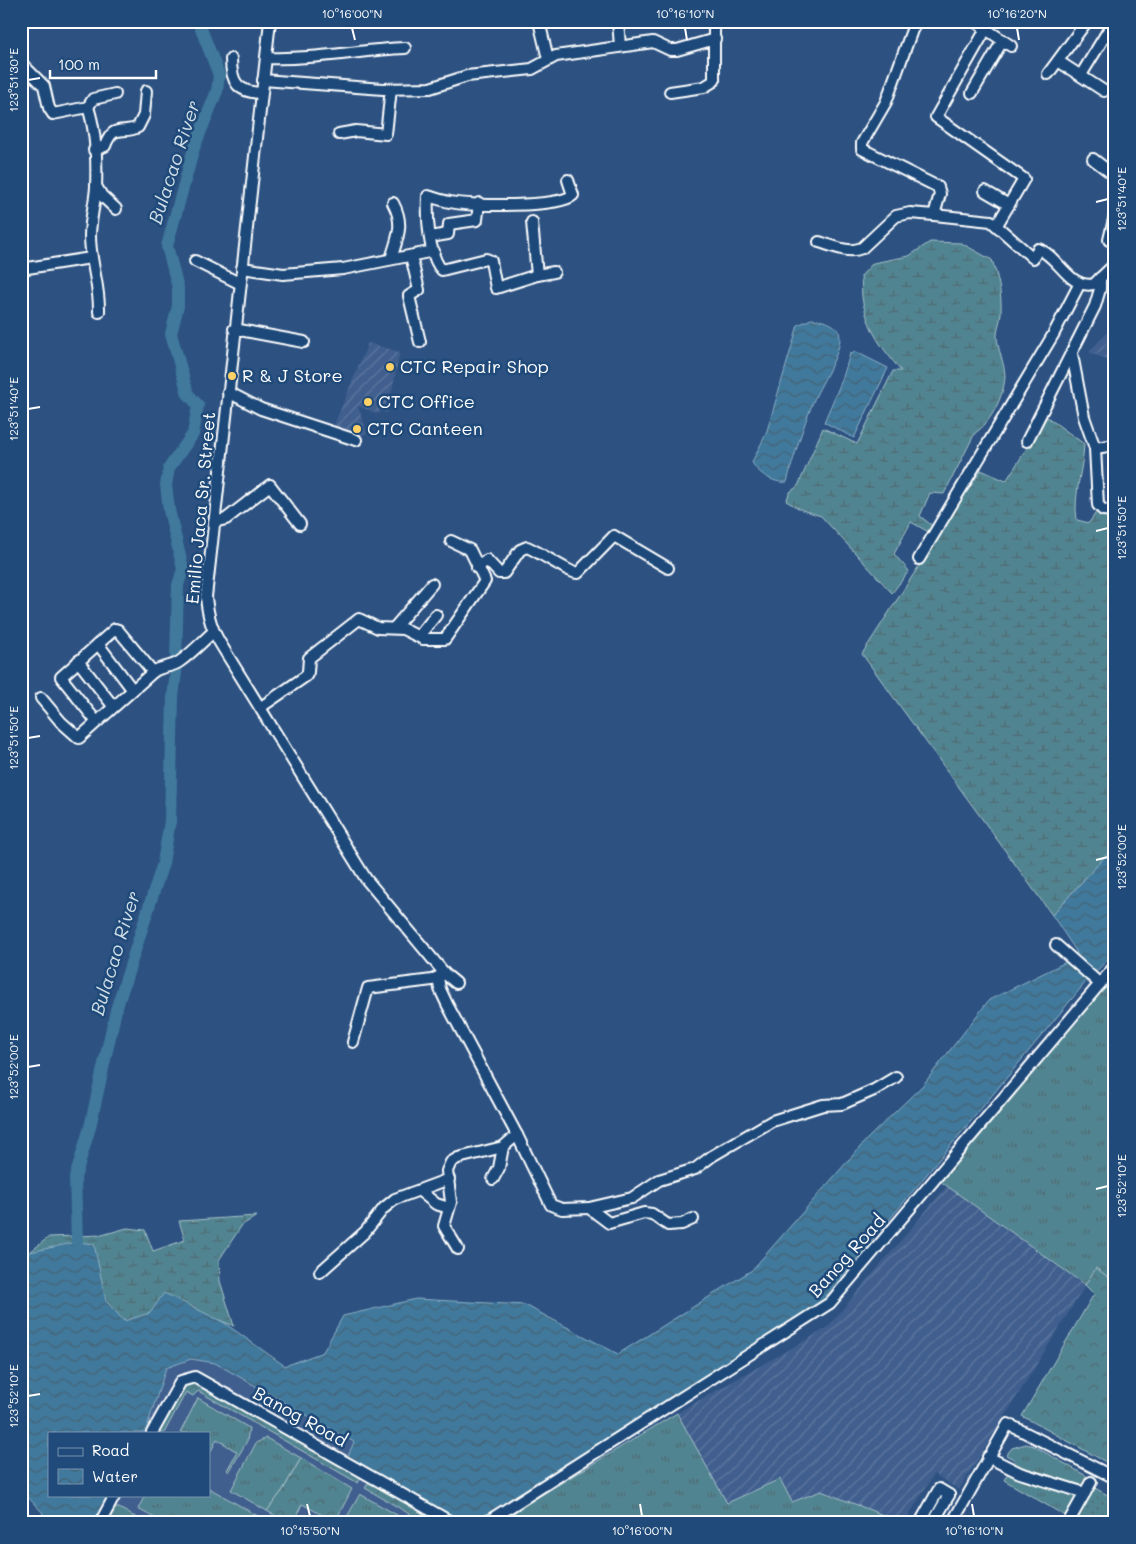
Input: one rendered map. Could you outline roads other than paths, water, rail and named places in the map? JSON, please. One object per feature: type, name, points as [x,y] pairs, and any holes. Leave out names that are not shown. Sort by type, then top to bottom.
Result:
[{"type":"street","name":"Emilio Jaca Sr. Street","points":[[270,21],[239,283],[206,597],[213,632],[366,879],[441,976],[456,983]]},
{"type":"street","points":[[539,21],[548,59]]},
{"type":"street","points":[[618,21],[620,46]]},
{"type":"street","points":[[670,92],[704,87],[714,81],[714,21]]},
{"type":"street","points":[[917,21],[886,102],[862,144],[862,148],[941,190],[934,215]]},
{"type":"street","points":[[972,93],[1007,43],[974,21]]},
{"type":"street","points":[[1048,74],[1088,21]]},
{"type":"street","points":[[1081,76],[1114,21]]},
{"type":"street","points":[[986,29],[936,118],[955,128],[1024,179],[997,225]]},
{"type":"street","points":[[263,80],[391,89],[436,87],[467,76],[532,69],[556,56],[653,42],[670,50],[677,50],[715,39]]},
{"type":"street","points":[[266,58],[341,55],[377,49],[405,48]]},
{"type":"street","points":[[231,59],[233,76],[238,86],[249,93],[261,93]]},
{"type":"street","points":[[1058,61],[1104,91]]},
{"type":"street","points":[[21,63],[44,86],[49,108],[53,114],[88,107]]},
{"type":"street","points":[[339,134],[356,131],[386,134],[391,89]]},
{"type":"street","points":[[94,150],[105,146],[117,131],[131,130],[138,127],[144,115],[146,91]]},
{"type":"street","points":[[99,312],[97,279],[91,258],[90,234],[96,186],[94,150],[88,107],[93,98],[116,94]]},
{"type":"street","points":[[1093,159],[1115,176]]},
{"type":"street","points":[[554,272],[537,275],[496,288],[491,261],[486,260],[442,270],[430,237],[427,219],[428,196],[452,203],[542,205],[570,199],[573,196],[568,180]]},
{"type":"street","points":[[96,186],[102,196],[116,209]]},
{"type":"street","points":[[985,191],[1009,205]]},
{"type":"street","points":[[391,259],[400,232],[397,210],[393,203]]},
{"type":"street","points":[[430,237],[448,234],[449,224],[477,220],[479,203]]},
{"type":"street","points":[[820,242],[847,251],[862,248],[896,216],[910,213],[986,220],[997,225],[1033,258],[1038,250],[1041,250],[1052,258],[1058,267],[1080,283],[1092,285],[1115,264]]},
{"type":"street","points":[[1109,240],[1115,215]]},
{"type":"street","points":[[532,222],[537,275]]},
{"type":"street","points":[[242,268],[283,274],[344,269],[434,251]]},
{"type":"street","points":[[412,256],[419,290],[409,296],[420,342]]},
{"type":"street","points":[[21,270],[91,258]]},
{"type":"street","points":[[195,261],[239,283]]},
{"type":"street","points":[[1027,441],[1095,306],[1100,289],[1100,278]]},
{"type":"street","points":[[920,559],[1052,335],[1080,283]]},
{"type":"street","points":[[234,329],[304,342]]},
{"type":"street","points":[[1072,354],[1084,417],[1095,448],[1098,505],[1103,510],[1115,511]]},
{"type":"street","points":[[228,392],[261,409],[356,440]]},
{"type":"street","points":[[1095,448],[1115,445]]},
{"type":"street","points":[[214,522],[226,519],[270,485],[300,524]]},
{"type":"street","points":[[477,568],[487,560],[499,573],[504,573],[520,550],[527,547],[551,558],[573,574],[578,574],[614,536],[668,568]]},
{"type":"street","points":[[261,707],[306,676],[309,658],[356,621],[362,620],[378,628],[403,629],[424,638],[442,640],[448,636],[484,584],[470,550],[450,541]]},
{"type":"street","points":[[394,628],[432,584]]},
{"type":"street","points":[[419,636],[436,615]]},
{"type":"street","points":[[96,722],[60,677],[78,661],[117,629],[153,672]]},
{"type":"street","points":[[42,698],[76,737],[80,737],[153,672],[160,668],[172,666],[180,661],[213,632]]},
{"type":"street","points":[[98,644],[132,689]]},
{"type":"street","points":[[78,661],[113,706]]},
{"type":"street","points":[[1056,945],[1096,981]]},
{"type":"street","name":"Banog Road","points":[[485,1523],[830,1303],[1096,981],[1115,966]]},
{"type":"street","points":[[353,1042],[368,988],[441,976],[440,989],[447,1004],[517,1135],[551,1205],[562,1209],[590,1208],[632,1198],[659,1180],[695,1169],[712,1156],[772,1122],[823,1105],[842,1104],[874,1090],[896,1077]]},
{"type":"street","points":[[458,1249],[444,1226],[451,1190],[447,1171],[451,1162],[458,1158],[502,1147],[517,1135]]},
{"type":"street","points":[[493,1179],[499,1168],[502,1147]]},
{"type":"street","points":[[320,1272],[365,1232],[389,1204],[400,1196],[420,1191],[449,1179]]},
{"type":"street","points":[[420,1191],[436,1204],[449,1208]]},
{"type":"street","points":[[590,1208],[609,1222],[644,1214],[652,1214],[668,1226],[682,1224],[693,1219]]},
{"type":"street","name":"Banog Road","points":[[153,1432],[181,1381],[195,1377],[453,1523]]},
{"type":"street","points":[[952,1523],[1008,1424],[1115,1478]]},
{"type":"street","points":[[988,1457],[1020,1473],[1085,1493]]},
{"type":"street","points":[[1068,1523],[1091,1482]]},
{"type":"street","points":[[920,1523],[939,1488],[949,1495],[966,1498]]},
{"type":"street","points":[[933,1523],[949,1495]]},
{"type":"street","points":[[100,1523],[115,1496]]},
{"type":"water","points":[[811,319],[825,321],[834,326],[839,333],[839,345],[809,412],[787,482],[782,482],[762,474],[752,462],[766,434],[798,325]]},
{"type":"water","points":[[856,352],[888,368],[854,438],[824,422],[842,380],[850,354]]},
{"type":"water","points":[[1109,852],[1115,852],[1115,952],[1085,983],[822,1301],[476,1523],[465,1523],[348,1456],[354,1442],[215,1363],[191,1359],[166,1368],[145,1432],[48,1432],[48,1496],[109,1496],[94,1523],[38,1523],[43,1513],[21,1490],[21,1254],[77,1242],[94,1244],[106,1301],[124,1321],[150,1313],[164,1293],[223,1322],[285,1366],[323,1352],[343,1316],[416,1299],[525,1305],[618,1354],[752,1270],[868,1138],[923,1085],[989,1000],[1072,959],[1077,954],[1052,915]]},
{"type":"waterway","name":"Bulacao River","points":[[176,660],[178,585],[183,569],[169,510],[166,485],[169,468],[193,434],[198,405],[188,394],[171,334],[178,306],[178,288],[167,246],[194,148],[217,91],[219,75],[198,21]]},
{"type":"waterway","name":"Bulacao River","points":[[77,1242],[75,1178],[90,1127],[116,1010],[163,863],[170,821],[173,697],[176,672]]},
{"type":"place","name":"CTC Repair Shop","points":[[390,367]]},
{"type":"place","name":"R & J Store","points":[[232,376]]},
{"type":"place","name":"CTC Office","points":[[368,402]]},
{"type":"place","name":"CTC Canteen","points":[[357,429]]}]
